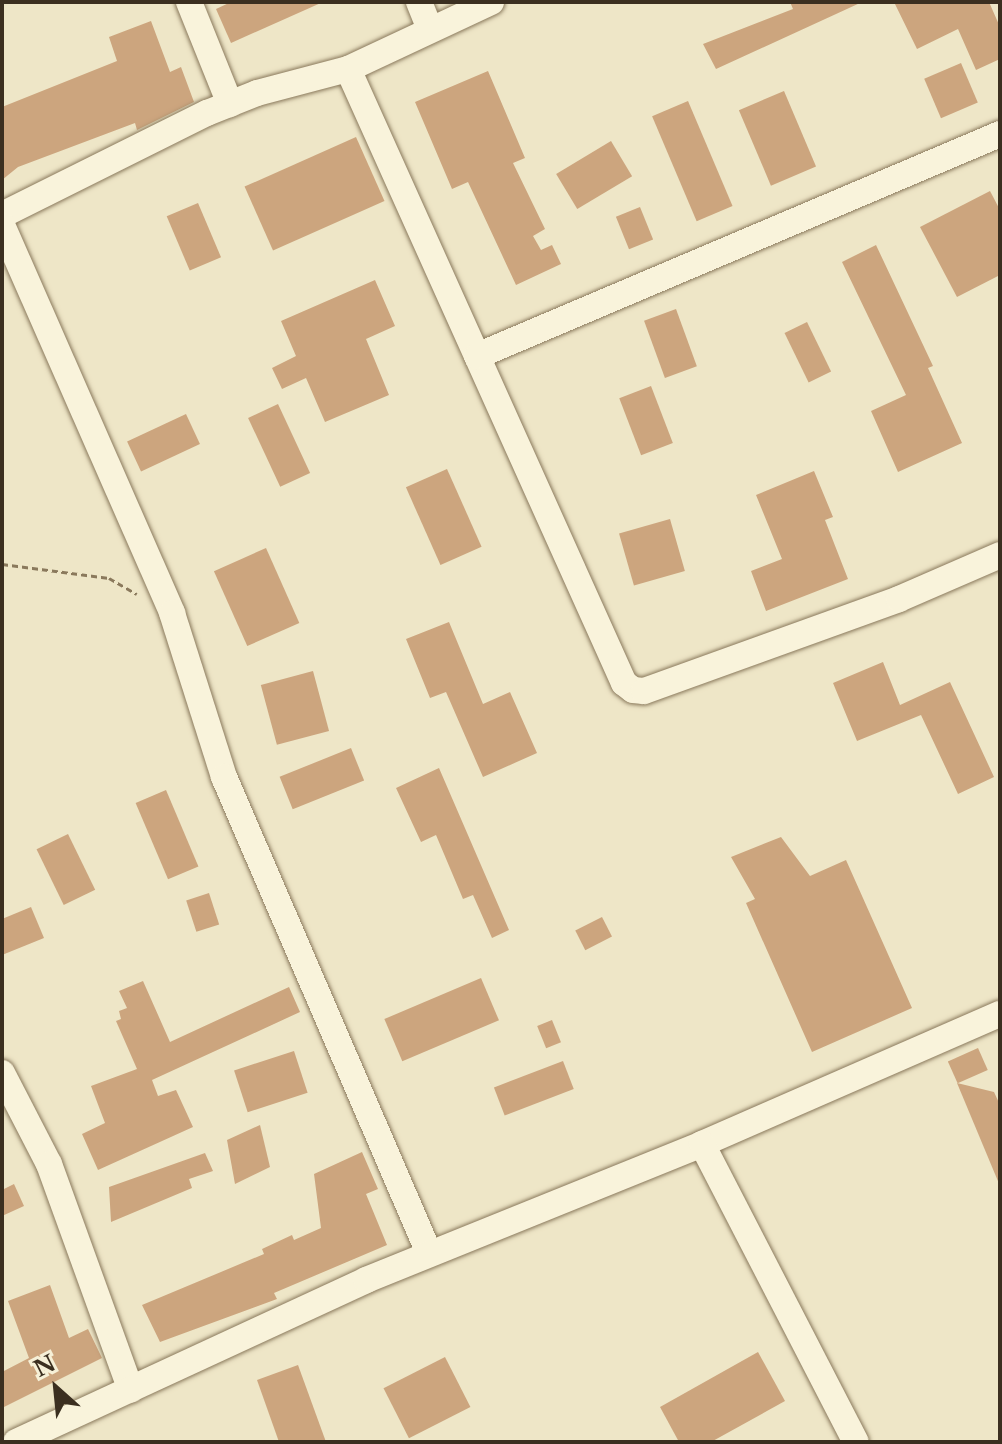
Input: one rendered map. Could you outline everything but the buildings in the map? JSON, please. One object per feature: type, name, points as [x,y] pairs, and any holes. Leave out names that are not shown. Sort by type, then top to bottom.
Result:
[{"type":"street","points":[[189,2],[230,104]]},
{"type":"street","points":[[419,2],[429,27]]},
{"type":"street","points":[[2,215],[230,104],[348,69],[429,27],[491,2]]},
{"type":"street","points":[[348,69],[624,683],[633,690],[644,691],[997,565]]},
{"type":"street","points":[[477,356],[1000,134]]},
{"type":"street","points":[[2,225],[172,613],[224,777],[429,1253]]},
{"type":"street","points":[[16,1442],[429,1253],[702,1144],[1000,1014]]},
{"type":"street","points":[[2,1073],[49,1164],[131,1390]]},
{"type":"street","points":[[702,1144],[856,1442]]},
{"type":"path","points":[[2,564],[109,578],[172,613]]}]
